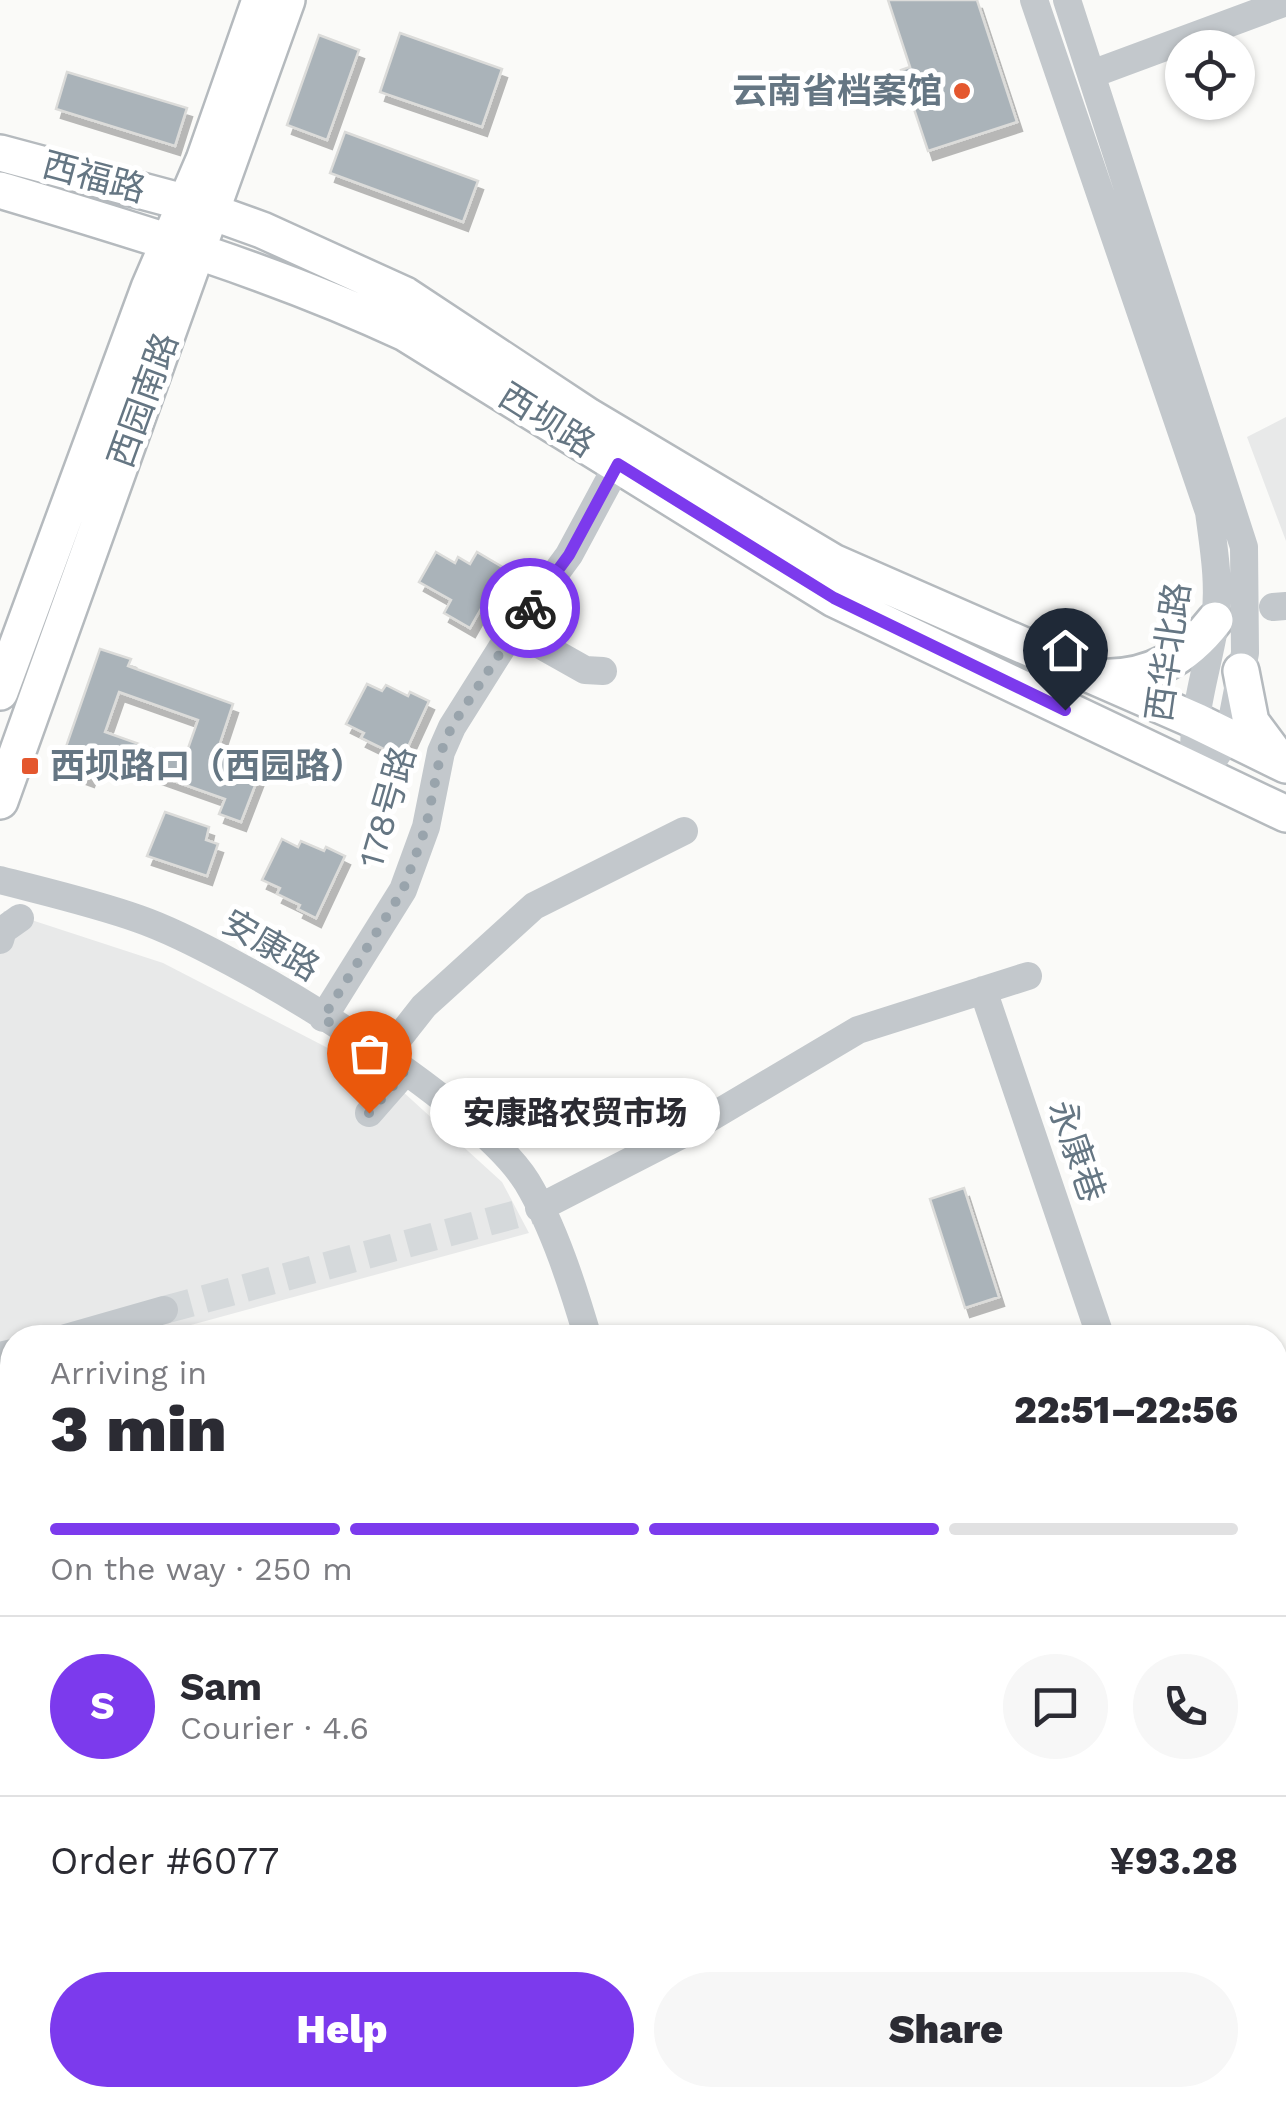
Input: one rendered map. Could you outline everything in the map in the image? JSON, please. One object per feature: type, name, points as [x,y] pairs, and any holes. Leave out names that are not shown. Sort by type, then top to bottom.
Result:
[{"type":"main road","name":"西园南路","points":[[199,208],[260,0]]},
{"type":"main road","name":"西园南路","points":[[0,692],[286,0]]},
{"type":"main road","name":"西福路","points":[[0,153],[199,208]]},
{"type":"main road","name":"西福路","points":[[0,190],[183,247]]},
{"type":"main road","name":"西坝路","points":[[199,208],[262,230],[404,295],[588,416],[833,562],[1286,764]]},
{"type":"main road","name":"西园南路","points":[[0,801],[183,247]]},
{"type":"main road","name":"西坝路","points":[[183,247],[354,309],[404,333],[834,598],[1286,814]]},
{"type":"main road","points":[[1096,677],[1133,676],[1168,663],[1194,645],[1215,620]]},
{"type":"main road","points":[[1241,672],[1251,722],[1269,749],[1286,764]]},
{"type":"street","name":"西华北路","points":[[1034,0],[1208,512],[1218,574],[1215,620],[1192,746],[1196,770],[1215,757],[1229,736],[1241,672],[1244,547],[1067,0]]},
{"type":"street","points":[[1092,74],[1286,2]]},
{"type":"street","name":"178号路","points":[[323,1018],[403,890],[426,827],[441,752],[452,726],[514,630],[569,555],[618,464]]},
{"type":"street","points":[[514,630],[584,670],[603,671]]},
{"type":"street","points":[[369,1113],[424,1006],[534,906],[684,831]]},
{"type":"street","name":"安康路","points":[[0,880],[141,919],[223,957],[394,1066],[490,1138],[526,1181],[583,1325]]},
{"type":"street","points":[[0,940],[4,930],[20,918]]},
{"type":"street","points":[[539,1208],[681,1135],[858,1030],[1028,976]]},
{"type":"street","name":"永康巷","points":[[983,990],[1096,1325]]},
{"type":"street","points":[[112,1325],[164,1310]]},
{"type":"shaded area","points":[[1286,417],[1286,541],[1247,437]]},
{"type":"shaded area","points":[[4,911],[163,963],[390,1080],[502,1182],[529,1233],[191,1325],[0,1325],[0,921]]},
{"type":"building","name":"云南省档案馆","points":[[888,0],[977,0],[1017,122],[928,151],[901,70],[910,67]]},
{"type":"building","points":[[400,33],[502,69],[482,127],[380,92]]},
{"type":"building","points":[[319,35],[359,50],[327,140],[287,125]]},
{"type":"building","points":[[67,72],[187,108],[175,146],[56,109]]},
{"type":"building","points":[[345,132],[478,181],[463,222],[330,173]]},
{"type":"building","points":[[436,552],[455,563],[458,557],[470,564],[477,552],[504,568],[470,628],[444,613],[451,600],[419,582]]},
{"type":"building","points":[[100,649],[131,659],[128,666],[233,704],[217,752],[261,770],[241,822],[219,814],[225,799],[98,754],[89,778],[59,767]],"holes":[[[119,692],[198,720],[184,760],[105,732]]]},
{"type":"building","points":[[367,684],[382,691],[386,685],[429,701],[401,762],[382,754],[384,749],[361,738],[364,733],[346,724]]},
{"type":"building","points":[[165,812],[209,827],[206,840],[218,844],[207,876],[147,856]]},
{"type":"building","points":[[282,839],[298,847],[301,841],[324,851],[326,847],[345,856],[316,918],[277,894],[280,888],[262,880]]},
{"type":"building","points":[[964,1188],[999,1297],[965,1308],[930,1199]]},
{"type":"tunnel","points":[[164,1310],[539,1208]]},
{"type":"way so far","points":[[369,1113],[404,1073],[323,1018],[364,951],[384,927],[403,890],[426,827],[441,752],[452,726],[530,608]]},
{"type":"place","name":"云南省档案馆","points":[[962,91]]},
{"type":"place","name":"西坝路口（西园路）","points":[[30,766]]},
{"type":"place","name":"安康路农贸市场","points":[[369,1113]]},
{"type":"route","points":[[530,608],[569,555],[618,464],[834,598],[1065,710]]}]
